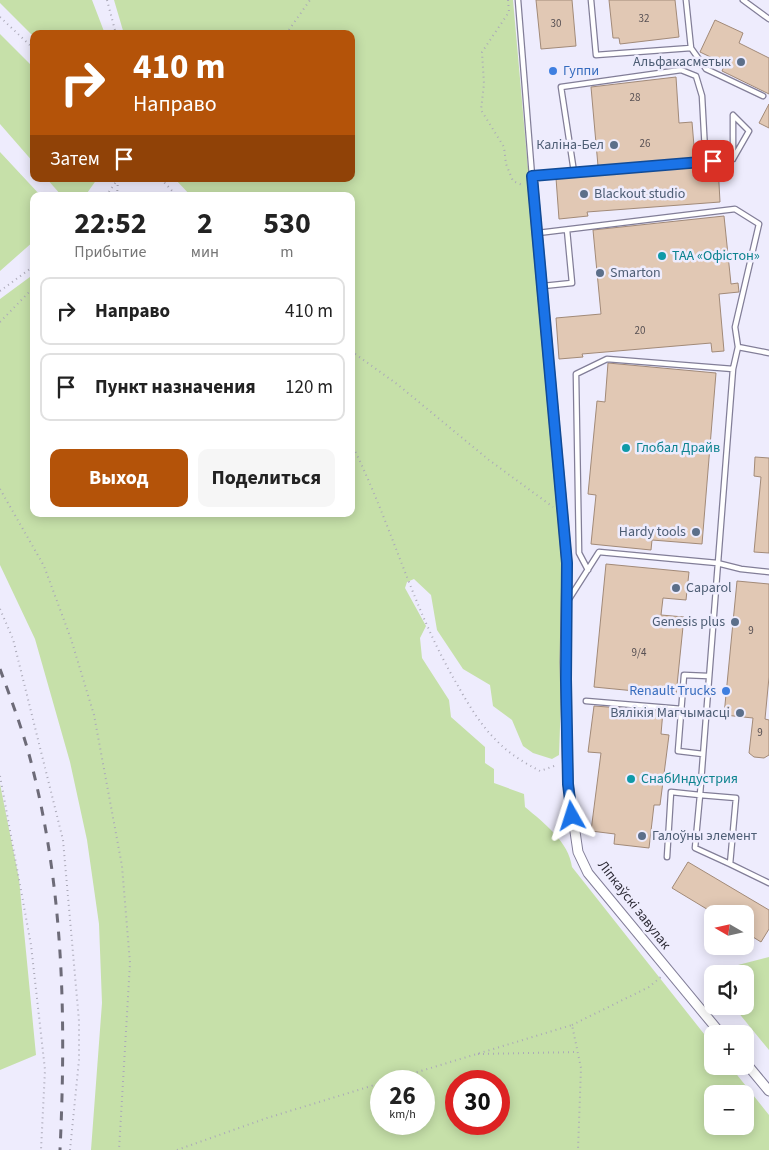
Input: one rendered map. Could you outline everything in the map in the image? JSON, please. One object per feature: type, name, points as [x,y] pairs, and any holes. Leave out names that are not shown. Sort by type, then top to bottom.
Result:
[{"type":"street","name":"Ліпкаўскі завулак","points":[[532,176],[563,510],[568,600],[565,662],[568,761],[570,803],[578,852],[588,873],[713,1025]]},
{"type":"street","points":[[754,1073],[769,1091]]},
{"type":"lane","points":[[518,0],[532,176],[733,159]]},
{"type":"lane","points":[[591,0],[596,55],[691,48]]},
{"type":"lane","points":[[686,0],[691,48],[706,70],[763,96]]},
{"type":"lane","points":[[743,0],[769,19]]},
{"type":"lane","points":[[574,172],[561,87],[681,70],[696,76],[702,96],[705,151]]},
{"type":"lane","points":[[733,115],[749,131],[733,159],[733,142],[733,115]]},
{"type":"lane","points":[[536,233],[735,208],[758,224],[735,328],[738,347],[733,369],[695,848],[769,883]]},
{"type":"lane","points":[[541,287],[572,283],[567,230]]},
{"type":"lane","points":[[738,347],[769,353]]},
{"type":"lane","points":[[588,570],[579,553],[576,374],[607,359],[733,369]]},
{"type":"lane","points":[[568,600],[599,552],[717,563],[741,570],[769,572]]},
{"type":"lane","points":[[702,754],[678,751],[684,675],[708,676]]},
{"type":"lane","points":[[586,701],[682,709]]},
{"type":"lane","points":[[667,857],[671,792],[700,794],[736,798],[730,864]]},
{"type":"path","points":[[107,0],[115,30]]},
{"type":"path","points":[[289,30],[310,0]]},
{"type":"path","points":[[508,0],[509,12],[482,52],[484,84],[481,110],[504,147],[506,164],[513,182],[522,184],[524,190]]},
{"type":"path","points":[[0,17],[30,45]]},
{"type":"path","points":[[164,182],[173,192]]},
{"type":"path","points":[[0,291],[30,269]]},
{"type":"path","points":[[0,322],[30,291]]},
{"type":"path","points":[[355,355],[397,384],[548,506],[563,510]]},
{"type":"path","points":[[355,451],[367,474],[434,645],[467,702],[496,741],[540,772],[568,761]]},
{"type":"path","points":[[0,489],[44,566],[71,639],[94,715],[122,866],[130,962],[119,1150]]},
{"type":"path","points":[[0,609],[13,639],[63,840],[79,1021],[79,1060],[70,1150]]},
{"type":"path","points":[[0,776],[31,945],[45,1070],[40,1150]]},
{"type":"path","points":[[423,1070],[572,1025],[649,987],[668,971]]},
{"type":"path","points":[[572,1025],[581,1068],[578,1150]]},
{"type":"path","points":[[474,1054],[578,1052]]},
{"type":"path","points":[[178,1150],[267,1118],[370,1086]]},
{"type":"green space","points":[[0,0],[92,0],[103,30],[30,30],[30,33],[0,3]]},
{"type":"green space","points":[[114,0],[513,0],[565,585],[559,755],[552,759],[533,753],[523,746],[512,720],[493,706],[490,685],[463,669],[437,630],[431,595],[414,579],[407,582],[405,588],[426,626],[420,638],[422,658],[449,700],[451,717],[485,747],[485,763],[494,769],[494,783],[524,794],[525,807],[561,841],[570,858],[572,867],[704,1034],[704,1075],[737,1075],[745,1085],[704,1085],[704,1135],[754,1135],[754,1096],[769,1115],[769,1150],[91,1150],[102,1003],[99,924],[87,840],[70,762],[35,639],[0,565],[0,299],[30,277],[30,517],[355,517],[355,192],[187,192],[178,182],[355,182],[355,30],[123,30]]},
{"type":"green space","points":[[0,34],[30,64],[30,158],[0,124]]},
{"type":"green space","points":[[0,152],[37,192],[30,192],[30,245],[0,271]]},
{"type":"green space","points":[[50,182],[95,182],[88,192],[58,192]]},
{"type":"green space","points":[[0,784],[19,879],[36,1055],[0,1070]]},
{"type":"green space","points":[[769,957],[769,1050],[754,1032],[754,1025],[749,1025],[740,1015],[754,1015],[754,965],[738,965]]},
{"type":"building","points":[[536,0],[572,0],[576,46],[541,49]]},
{"type":"building","points":[[609,0],[675,0],[679,37],[620,44],[619,38],[613,38]]},
{"type":"building","points":[[715,20],[743,33],[739,43],[769,58],[769,94],[722,71],[725,64],[700,52]]},
{"type":"building","points":[[676,77],[679,123],[692,122],[695,158],[598,166],[591,87]]},
{"type":"building","points":[[769,104],[769,128],[759,123]]},
{"type":"building","points":[[718,165],[720,202],[587,212],[588,216],[559,219],[556,178]]},
{"type":"building","points":[[724,216],[731,284],[738,283],[739,292],[719,294],[724,351],[712,352],[711,343],[582,354],[583,357],[559,359],[556,318],[601,314],[593,230]]},
{"type":"building","points":[[608,363],[716,373],[702,544],[652,540],[651,550],[591,544],[596,495],[588,494],[597,401],[605,402]]},
{"type":"building","points":[[755,457],[769,458],[769,553],[754,552],[761,477],[754,476]]},
{"type":"building","points":[[606,564],[689,572],[686,600],[663,598],[661,615],[684,617],[676,695],[594,687]]},
{"type":"building","points":[[737,581],[769,584],[769,677],[765,719],[769,720],[769,755],[764,758],[754,757],[749,753],[753,718],[724,715]]},
{"type":"building","name":"СнабИндустрия","points":[[594,706],[663,711],[661,734],[669,735],[660,805],[654,805],[649,848],[614,844],[615,834],[591,831],[601,753],[588,752]]},
{"type":"building","points":[[688,862],[769,910],[769,929],[761,942],[754,938],[754,905],[704,905],[704,907],[672,888]]},
{"type":"railway","points":[[0,669],[30,757],[43,817],[57,912],[63,1055],[60,1150]]},
{"type":"place","name":"Альфакасметык","points":[[741,62]]},
{"type":"place","name":"Гуппи","points":[[553,71]]},
{"type":"place","name":"Каліна-Бел","points":[[614,145]]},
{"type":"place","name":"Blackout studio","points":[[584,194]]},
{"type":"place","name":"ТАА «Офістон»","points":[[662,256]]},
{"type":"place","name":"Smarton","points":[[600,273]]},
{"type":"place","name":"Глобал Драйв","points":[[626,448]]},
{"type":"place","name":"Hardy tools","points":[[696,532]]},
{"type":"place","name":"Caparol","points":[[676,588]]},
{"type":"place","name":"Genesis plus","points":[[735,622]]},
{"type":"place","name":"Renault Trucks","points":[[726,691]]},
{"type":"place","name":"Вялікія Магчымасці","points":[[740,713]]},
{"type":"place","name":"СнабИндустрия","points":[[631,779]]},
{"type":"place","name":"Галоўны элемент","points":[[642,836]]},
{"type":"route","points":[[572,816],[568,784],[565,662],[568,600],[567,563],[532,176],[713,161]]}]
